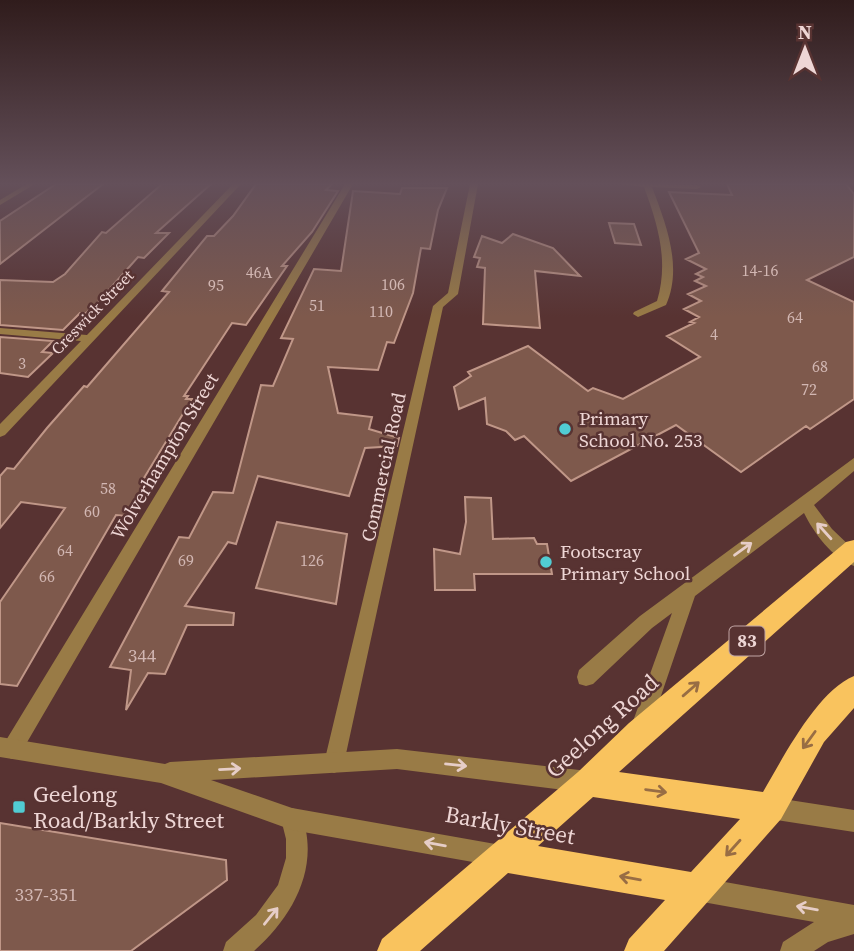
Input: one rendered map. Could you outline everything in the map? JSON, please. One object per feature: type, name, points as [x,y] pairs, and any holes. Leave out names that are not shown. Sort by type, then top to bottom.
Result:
[{"type":"highway","name":"Geelong Road","points":[[394,951],[588,782],[639,733],[852,554]]},
{"type":"highway","points":[[641,951],[770,808],[814,733],[854,689]]},
{"type":"highway","name":"Barkly Street","points":[[588,782],[770,808]]},
{"type":"highway","name":"Barkly Street","points":[[502,856],[697,889]]},
{"type":"street","name":"Creswick Street","points":[[0,432],[195,228]]},
{"type":"street","name":"Wolverhampton Street","points":[[6,748],[322,228]]},
{"type":"street","name":"Commercial Road","points":[[334,763],[438,306],[453,294],[466,228]]},
{"type":"street","points":[[638,314],[662,303],[669,285],[669,255],[663,228]]},
{"type":"street","points":[[0,331],[90,338]]},
{"type":"street","points":[[586,677],[646,622],[806,503],[854,463]]},
{"type":"street","points":[[806,503],[814,520],[852,554]]},
{"type":"street","points":[[639,733],[688,590]]},
{"type":"street","name":"Barkly Street","points":[[6,748],[161,773],[292,819],[502,856]]},
{"type":"street","name":"Barkly Street","points":[[161,773],[397,759],[588,782]]},
{"type":"street","name":"Barkly Street","points":[[770,808],[854,821]]},
{"type":"street","points":[[235,951],[261,928],[287,892],[299,856],[292,819]]},
{"type":"street","name":"Barkly Street","points":[[697,889],[854,919]]},
{"type":"street","points":[[792,951],[822,931],[854,919]]},
{"type":"building","points":[[0,228],[46,228],[0,264]]},
{"type":"building","points":[[111,228],[161,228],[156,233],[169,233],[144,258],[138,257],[98,302],[86,313],[80,313],[63,330],[0,325],[0,280],[53,282],[65,274],[102,232],[106,233]]},
{"type":"building","points":[[221,228],[314,228],[282,266],[287,266],[246,325],[232,323],[184,396],[188,396],[186,399],[192,399],[144,478],[149,478],[126,516],[116,515],[17,686],[0,684],[0,602],[65,508],[21,502],[0,528],[0,476],[7,468],[14,469],[47,428],[84,386],[87,387],[169,292],[162,291],[207,236],[214,236]]},
{"type":"building","points":[[347,228],[434,228],[430,249],[421,248],[413,293],[394,343],[387,342],[378,370],[328,367],[338,413],[372,417],[369,429],[399,438],[397,446],[365,448],[349,496],[258,476],[236,544],[228,542],[185,606],[234,613],[233,625],[187,625],[165,674],[148,673],[126,710],[131,670],[110,667],[179,537],[189,538],[213,492],[233,493],[261,385],[273,386],[293,339],[281,338],[314,269],[341,271]]},
{"type":"building","points":[[611,228],[635,228],[641,245],[615,243]]},
{"type":"building","points":[[687,228],[854,228],[854,257],[807,280],[854,302],[854,399],[810,429],[806,426],[741,472],[676,425],[571,481],[524,436],[515,440],[506,431],[487,424],[485,398],[459,409],[454,387],[471,376],[468,372],[528,346],[588,391],[593,388],[623,399],[700,357],[667,336],[694,323],[690,322],[699,317],[684,309],[701,301],[688,294],[706,286],[695,281],[703,277],[696,274],[706,269],[686,259],[699,253]]},
{"type":"building","points":[[513,234],[553,248],[580,276],[535,271],[540,328],[483,324],[485,268],[477,267],[480,258],[474,257],[482,236],[502,243]]},
{"type":"building","points":[[0,337],[53,341],[42,352],[53,353],[28,377],[0,373]]},
{"type":"building","points":[[465,497],[491,498],[493,539],[534,538],[537,544],[547,544],[552,574],[474,574],[475,590],[435,590],[434,549],[460,554],[466,522]]},
{"type":"building","points":[[277,522],[347,534],[336,604],[256,588]]},
{"type":"building","points":[[0,823],[226,860],[227,880],[131,951],[0,951]]},
{"type":"place","name":"Primary School No. 253","points":[[565,429]]},
{"type":"place","name":"Footscray Primary School","points":[[546,562]]},
{"type":"place","name":"Geelong Road/Barkly Street","points":[[19,807]]}]
